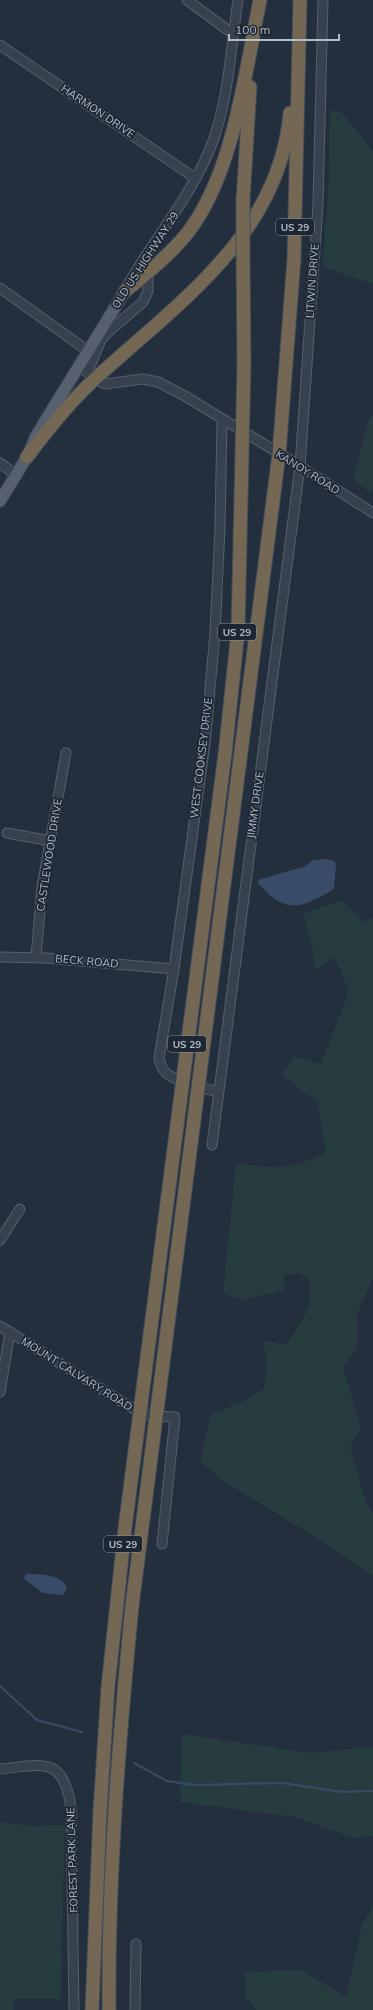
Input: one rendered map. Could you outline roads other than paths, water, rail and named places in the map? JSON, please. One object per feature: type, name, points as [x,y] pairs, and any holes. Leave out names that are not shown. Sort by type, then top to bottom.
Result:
[{"type":"highway","name":"US 29","points":[[92,2010],[99,1826],[108,1687],[140,1413],[225,754],[238,631],[243,433],[244,200],[248,103],[253,46],[260,0]]},
{"type":"highway","points":[[125,290],[148,273],[189,231],[207,203],[220,175],[237,114],[260,0]]},
{"type":"highway","name":"US 29","points":[[109,2010],[113,1857],[120,1728],[132,1606],[279,454],[294,259],[300,2]]},
{"type":"highway","points":[[27,458],[55,420],[87,372],[194,290],[230,251],[253,222],[279,167],[289,130],[300,2]]},
{"type":"main road","name":"OLD US HIGHWAY 29","points":[[0,501],[27,458],[36,436],[87,372],[88,351],[125,290]]},
{"type":"street","points":[[187,0],[233,34]]},
{"type":"street","name":"OLD US HIGHWAY 29","points":[[125,290],[183,201],[212,141],[224,100],[238,0]]},
{"type":"street","name":"LITWIN DRIVE","points":[[300,466],[318,204],[323,0]]},
{"type":"street","name":"HARMON DRIVE","points":[[0,45],[195,178]]},
{"type":"street","points":[[87,372],[101,340],[108,332],[143,302],[148,291],[149,253]]},
{"type":"street","points":[[0,288],[88,351]]},
{"type":"street","name":"KANOY ROAD","points":[[87,372],[104,384],[143,379],[158,382],[186,396],[243,433],[300,466],[373,514]]},
{"type":"street","name":"WEST COOKSEY DRIVE","points":[[182,1081],[169,1076],[161,1068],[158,1058],[174,969],[204,742],[215,634],[220,527],[222,420]]},
{"type":"street","points":[[0,463],[16,475]]},
{"type":"street","name":"JIMMY DRIVE","points":[[212,1145],[300,466]]},
{"type":"street","name":"CASTLEWOOD DRIVE","points":[[36,957],[42,887],[66,753]]},
{"type":"street","points":[[7,833],[51,841]]},
{"type":"street","name":"BECK ROAD","points":[[0,957],[36,957],[174,969]]},
{"type":"street","points":[[199,1087],[218,1092]]},
{"type":"street","points":[[0,1240],[20,1209]]},
{"type":"street","name":"MOUNT CALVARY ROAD","points":[[0,1326],[140,1413],[175,1417],[162,1544]]},
{"type":"street","points":[[0,1392],[10,1332]]},
{"type":"street","name":"FOREST PARK LANE","points":[[0,1770],[25,1766],[48,1767],[62,1777],[66,1784],[71,1815],[74,2010]]},
{"type":"street","points":[[135,2010],[136,1944]]},
{"type":"water","points":[[325,859],[334,861],[336,864],[334,889],[312,901],[294,906],[285,904],[268,893],[258,883],[258,880],[306,866],[313,860]]},
{"type":"water","points":[[26,1574],[44,1575],[56,1578],[65,1584],[67,1589],[63,1595],[43,1593],[24,1579]]},
{"type":"waterway","points":[[0,1686],[37,1720],[82,1732]]},
{"type":"waterway","points":[[134,1763],[167,1781],[194,1785],[282,1783],[342,1792],[373,1791]]}]
